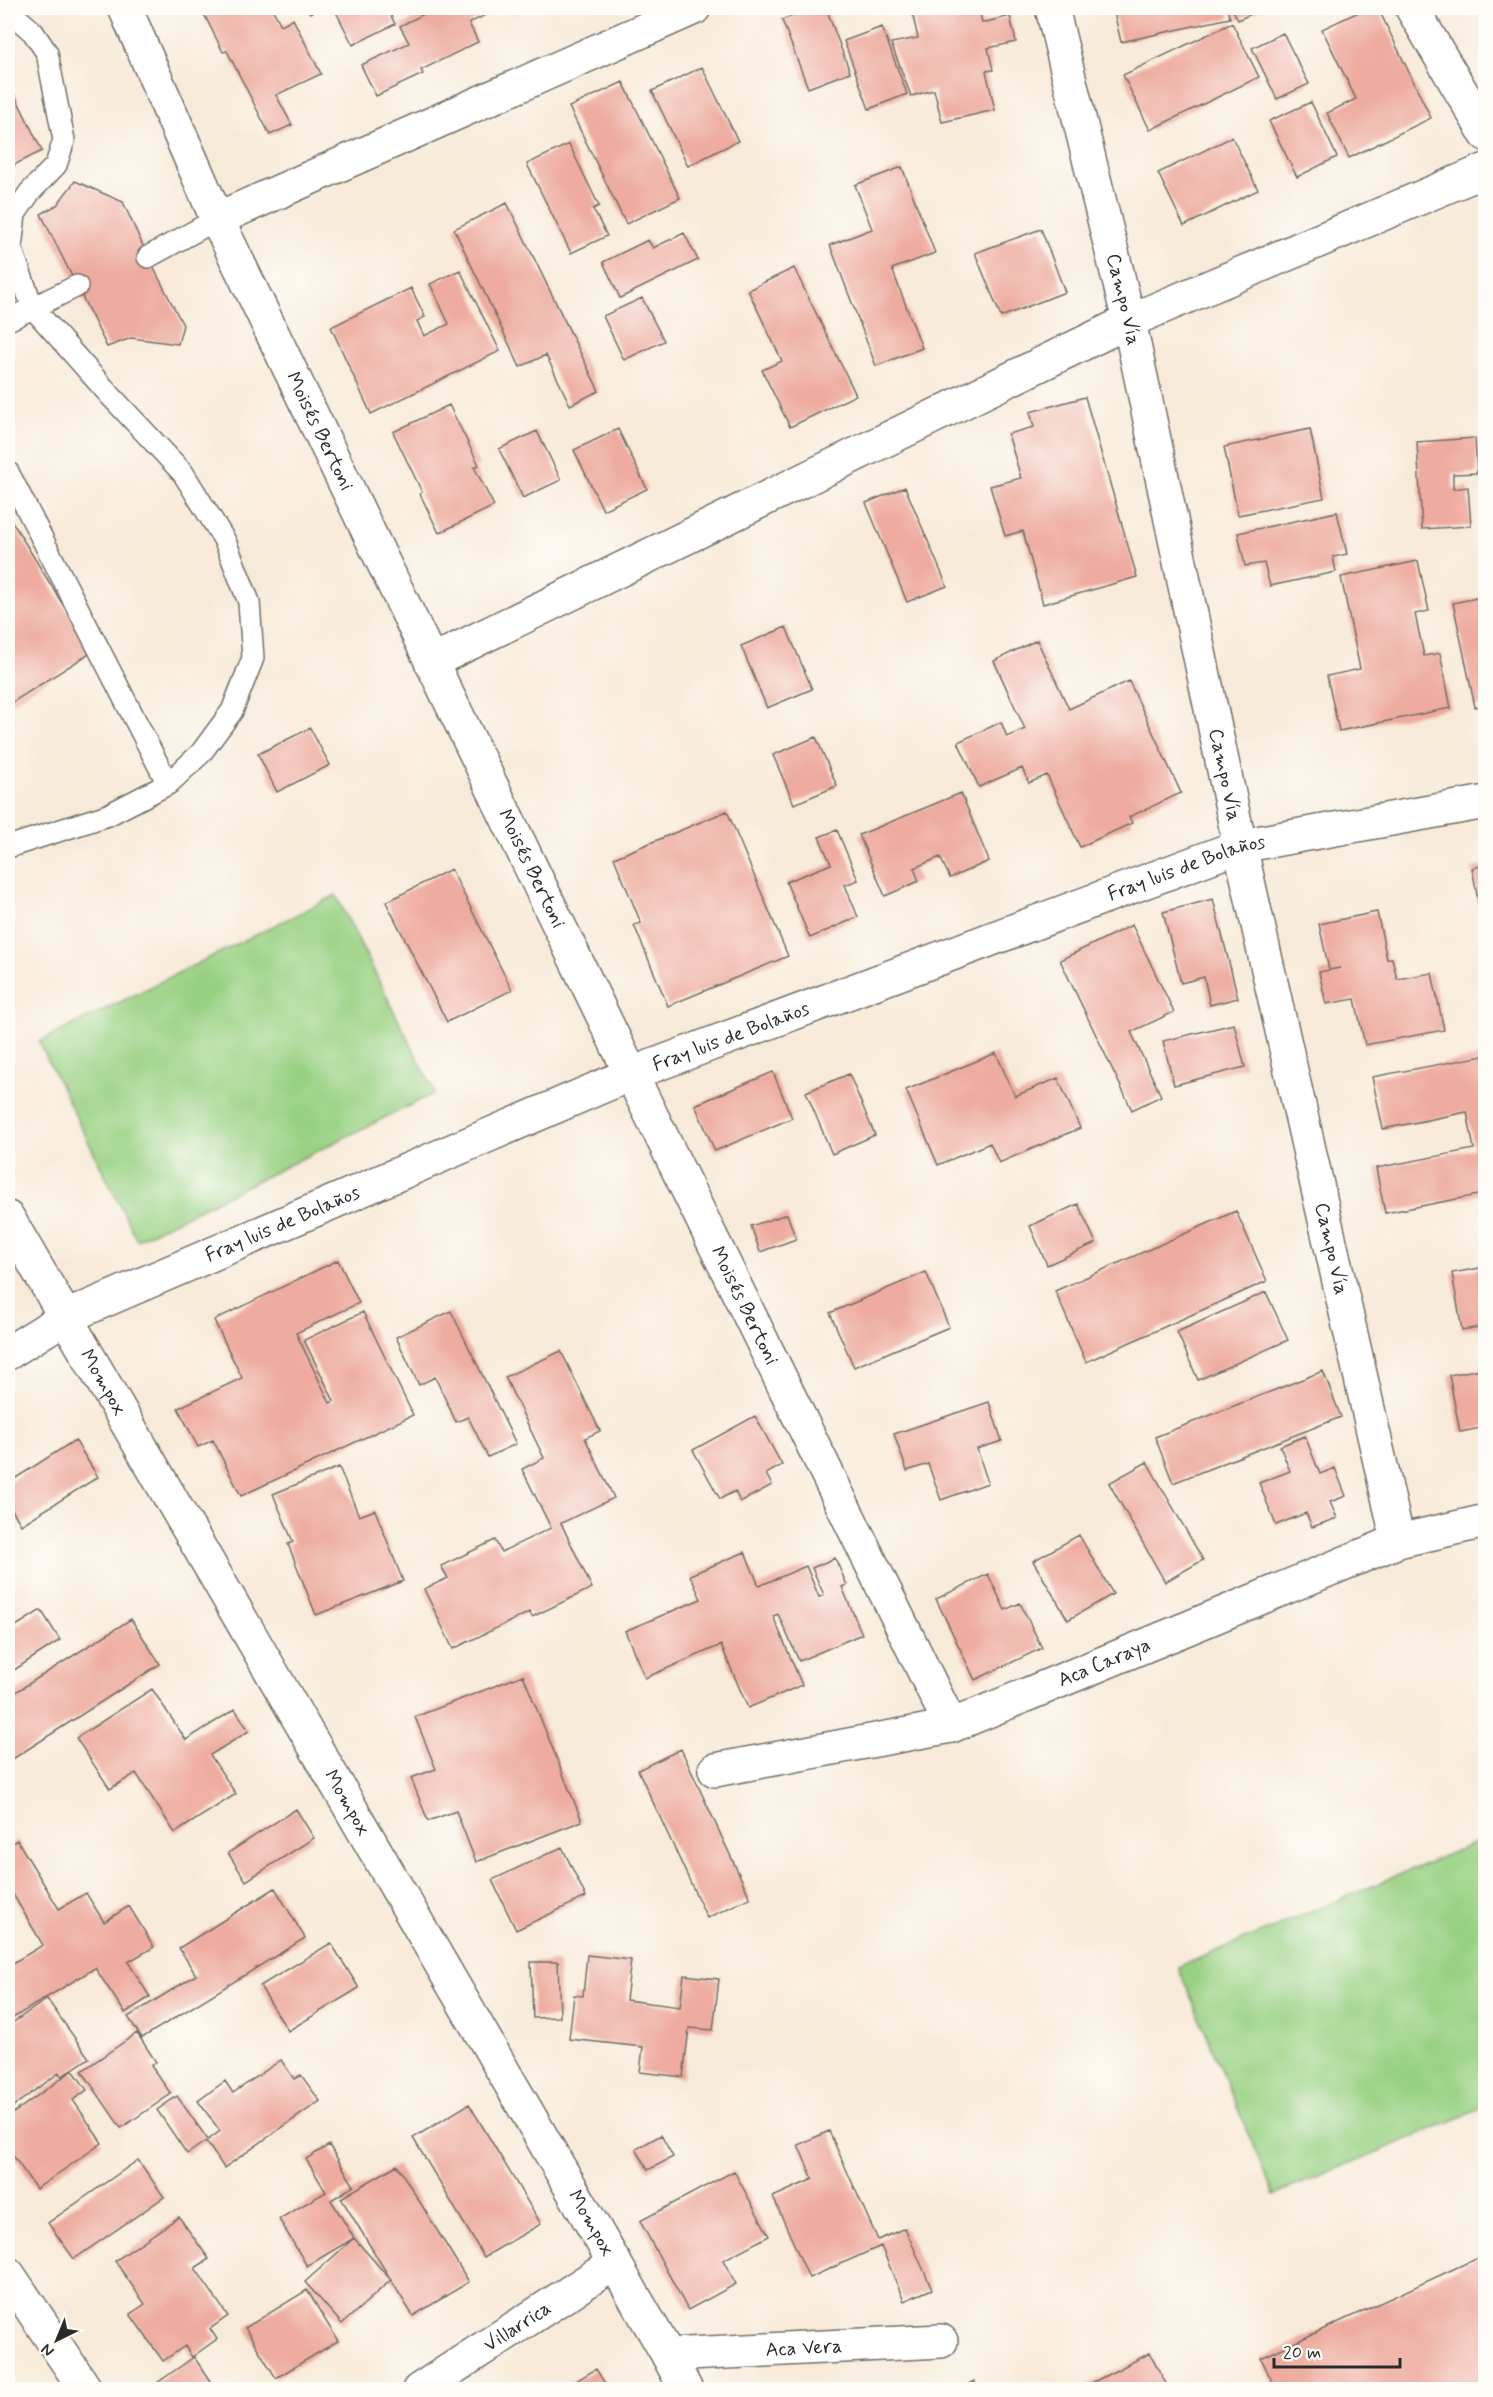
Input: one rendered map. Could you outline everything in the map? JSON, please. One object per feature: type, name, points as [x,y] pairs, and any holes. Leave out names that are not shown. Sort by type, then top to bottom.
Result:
[{"type":"street","name":"Moisés Bertoni","points":[[125,8],[217,219],[631,1074],[951,1726]]},
{"type":"street","points":[[217,219],[694,8]]},
{"type":"street","name":"Campo Vía","points":[[1052,8],[1129,321],[1240,846],[1398,1541]]},
{"type":"street","points":[[1412,8],[1485,134]]},
{"type":"street","points":[[431,662],[1129,321],[1485,170]]},
{"type":"street","name":"Fray luis de Bolaños","points":[[8,1353],[66,1317],[631,1074],[1240,846],[1485,802]]},
{"type":"street","name":"Mompox","points":[[8,1218],[669,2355],[686,2390]]},
{"type":"street","name":"Aca Caraya","points":[[715,1770],[951,1726],[1398,1541],[1485,1521]]},
{"type":"street","name":"Villarrica","points":[[419,2390],[615,2263]]},
{"type":"street","points":[[8,2274],[86,2390]]},
{"type":"street","name":"Aca Vera","points":[[669,2355],[941,2341]]},
{"type":"lane","points":[[8,9],[33,32],[47,53],[64,140],[56,165],[30,192],[15,214],[11,248],[33,308],[183,473],[225,541],[249,602],[253,658],[232,711],[201,753],[168,784],[108,815],[8,847]]},
{"type":"lane","points":[[147,257],[217,219]]},
{"type":"lane","points":[[8,320],[77,286]]},
{"type":"lane","points":[[8,472],[168,784]]},
{"type":"green space","points":[[336,895],[435,1093],[137,1240],[39,1042]]},
{"type":"green space","points":[[1485,1839],[1485,2107],[1274,2195],[1178,1967]]},
{"type":"building","points":[[201,8],[272,8],[281,25],[293,19],[321,74],[276,95],[292,125],[270,135],[227,51],[223,52]]},
{"type":"building","points":[[307,8],[322,8],[310,13]]},
{"type":"building","points":[[334,8],[387,8],[395,24],[353,45]]},
{"type":"building","points":[[423,8],[500,8],[469,23],[478,42],[421,70],[423,74],[376,96],[361,65],[409,43],[400,26],[426,13]]},
{"type":"building","points":[[509,8],[525,8],[512,14]]},
{"type":"building","points":[[813,8],[826,8],[850,72],[808,88],[782,20]]},
{"type":"building","points":[[911,8],[979,8],[982,23],[1010,16],[1016,42],[988,48],[993,70],[986,71],[995,110],[942,122],[934,90],[911,96],[891,43],[918,38]]},
{"type":"building","points":[[1113,8],[1227,8],[1230,18],[1121,42]]},
{"type":"building","points":[[1232,8],[1264,8],[1238,20]]},
{"type":"building","points":[[1367,8],[1378,8],[1431,118],[1349,158],[1327,113],[1356,99],[1322,29]]},
{"type":"building","points":[[1232,23],[1259,77],[1150,130],[1123,75]]},
{"type":"building","points":[[882,27],[907,94],[869,109],[844,41]]},
{"type":"building","points":[[1283,33],[1309,84],[1277,99],[1252,48]]},
{"type":"building","points":[[702,67],[738,141],[688,166],[652,91]]},
{"type":"building","points":[[8,81],[42,151],[8,168]]},
{"type":"building","points":[[623,82],[680,198],[626,224],[569,107]]},
{"type":"building","points":[[1311,102],[1337,157],[1297,177],[1269,121]]},
{"type":"building","points":[[1232,137],[1258,190],[1184,226],[1158,173]]},
{"type":"building","points":[[569,144],[599,206],[593,209],[607,236],[571,253],[527,164]]},
{"type":"building","points":[[902,167],[935,253],[892,269],[922,348],[876,366],[830,245],[872,229],[855,185]]},
{"type":"building","points":[[75,181],[123,202],[183,325],[178,344],[131,338],[107,347],[41,214],[57,205]]},
{"type":"building","points":[[507,203],[599,391],[570,405],[546,355],[520,367],[454,229]]},
{"type":"building","points":[[1041,229],[1065,292],[1001,317],[975,253]]},
{"type":"building","points":[[684,233],[698,260],[620,298],[603,262],[648,240],[653,248]]},
{"type":"building","points":[[794,268],[856,395],[790,427],[762,370],[782,361],[748,290]]},
{"type":"building","points":[[460,270],[500,351],[371,414],[331,327],[411,288],[425,317],[417,321],[424,336],[449,324],[430,284]]},
{"type":"building","points":[[642,298],[664,341],[624,360],[603,316]]},
{"type":"building","points":[[1085,397],[1137,577],[1043,604],[1023,531],[1005,536],[990,486],[1021,478],[1008,434],[1034,427],[1030,412]]},
{"type":"building","points":[[449,405],[479,465],[474,467],[494,506],[439,533],[393,432]]},
{"type":"building","points":[[618,429],[647,489],[603,510],[574,450]]},
{"type":"building","points":[[1310,429],[1324,498],[1238,515],[1224,447]]},
{"type":"building","points":[[537,431],[561,480],[523,498],[499,449]]},
{"type":"building","points":[[1475,438],[1477,473],[1453,474],[1453,489],[1468,487],[1471,526],[1422,529],[1417,442]]},
{"type":"building","points":[[905,487],[947,586],[907,602],[866,503]]},
{"type":"building","points":[[1337,512],[1347,554],[1333,557],[1336,572],[1270,586],[1264,563],[1245,566],[1238,533]]},
{"type":"building","points":[[8,515],[92,652],[8,705]]},
{"type":"building","points":[[1418,561],[1429,611],[1415,614],[1424,656],[1440,653],[1451,708],[1339,731],[1327,676],[1360,669],[1341,577]]},
{"type":"building","points":[[1486,596],[1486,705],[1475,707],[1453,603]]},
{"type":"building","points":[[786,627],[812,689],[767,708],[741,646]]},
{"type":"building","points":[[1037,640],[1069,709],[1129,681],[1181,793],[1129,817],[1132,823],[1080,847],[1047,775],[1029,783],[1022,768],[979,787],[958,742],[1001,722],[1007,737],[1025,729],[994,661]]},
{"type":"building","points":[[310,728],[330,765],[277,792],[258,754]]},
{"type":"building","points":[[816,737],[837,786],[794,804],[773,755]]},
{"type":"building","points":[[961,793],[989,861],[950,878],[940,857],[914,868],[919,881],[885,896],[859,835]]},
{"type":"building","points":[[727,811],[788,956],[668,1006],[634,925],[641,923],[614,858]]},
{"type":"building","points":[[837,830],[858,880],[845,885],[858,917],[810,938],[786,882],[831,864],[819,837]]},
{"type":"building","points":[[1486,865],[1486,933],[1484,933],[1472,868]]},
{"type":"building","points":[[451,869],[512,990],[447,1022],[386,902]]},
{"type":"building","points":[[1213,899],[1238,998],[1210,1005],[1204,977],[1181,983],[1163,912]]},
{"type":"building","points":[[1377,912],[1387,959],[1392,958],[1397,979],[1432,973],[1444,1030],[1365,1045],[1355,999],[1326,1004],[1319,972],[1340,968],[1329,970],[1319,924]]},
{"type":"building","points":[[1132,925],[1174,1012],[1131,1032],[1161,1096],[1132,1110],[1060,960]]},
{"type":"building","points":[[1234,1024],[1245,1067],[1174,1085],[1163,1041]]},
{"type":"building","points":[[996,1053],[1015,1096],[1058,1078],[1080,1128],[999,1163],[990,1143],[938,1165],[906,1090]]},
{"type":"building","points":[[1483,1056],[1486,1069],[1486,1182],[1481,1183],[1483,1194],[1385,1213],[1376,1168],[1474,1149],[1467,1112],[1383,1129],[1372,1077]]},
{"type":"building","points":[[773,1072],[792,1118],[715,1151],[695,1105]]},
{"type":"building","points":[[849,1074],[875,1135],[832,1154],[806,1092]]},
{"type":"building","points":[[1078,1204],[1096,1243],[1047,1265],[1030,1226]]},
{"type":"building","points":[[1236,1211],[1267,1281],[1086,1362],[1055,1291]]},
{"type":"building","points":[[787,1214],[796,1239],[760,1252],[751,1226]]},
{"type":"building","points":[[338,1260],[359,1303],[296,1333],[330,1403],[334,1401],[304,1340],[363,1312],[413,1415],[241,1496],[213,1440],[198,1447],[178,1408],[242,1378],[214,1320]]},
{"type":"building","points":[[1486,1267],[1486,1326],[1462,1330],[1452,1273]]},
{"type":"building","points":[[926,1272],[949,1327],[854,1367],[830,1313]]},
{"type":"building","points":[[1266,1292],[1288,1340],[1198,1380],[1177,1332]]},
{"type":"building","points":[[451,1311],[516,1444],[488,1457],[468,1417],[456,1422],[435,1377],[419,1385],[396,1337]]},
{"type":"building","points":[[561,1351],[600,1431],[585,1438],[614,1498],[561,1523],[592,1588],[532,1617],[530,1612],[453,1649],[424,1589],[448,1578],[441,1566],[495,1540],[501,1552],[551,1528],[522,1469],[544,1458],[505,1377]]},
{"type":"building","points":[[1486,1368],[1486,1427],[1460,1432],[1449,1375]]},
{"type":"building","points":[[1323,1371],[1341,1417],[1173,1483],[1155,1437]]},
{"type":"building","points":[[989,1402],[1002,1441],[977,1449],[988,1483],[941,1500],[928,1464],[907,1471],[894,1434]]},
{"type":"building","points":[[755,1416],[782,1465],[766,1474],[772,1485],[740,1502],[735,1491],[720,1499],[693,1450]]},
{"type":"building","points":[[1305,1436],[1320,1474],[1335,1468],[1346,1496],[1330,1502],[1337,1518],[1312,1527],[1306,1513],[1276,1525],[1259,1483],[1290,1471],[1280,1446]]},
{"type":"building","points":[[75,1440],[98,1477],[21,1525],[8,1503],[8,1483]]},
{"type":"building","points":[[1147,1462],[1203,1560],[1165,1582],[1109,1483]]},
{"type":"building","points":[[339,1467],[359,1516],[375,1510],[403,1581],[316,1615],[288,1544],[293,1542],[273,1494]]},
{"type":"building","points":[[1079,1535],[1113,1594],[1068,1620],[1033,1561]]},
{"type":"building","points":[[745,1552],[759,1586],[806,1566],[819,1597],[824,1595],[812,1568],[835,1558],[847,1585],[842,1587],[862,1634],[799,1661],[778,1614],[773,1616],[802,1685],[748,1708],[721,1645],[645,1678],[625,1631],[701,1599],[690,1575]]},
{"type":"building","points":[[988,1574],[1005,1610],[1020,1603],[1042,1648],[975,1680],[936,1599]]},
{"type":"building","points":[[41,1610],[60,1640],[8,1674],[8,1631]]},
{"type":"building","points":[[131,1619],[160,1664],[8,1762],[8,1697]]},
{"type":"building","points":[[523,1675],[582,1821],[476,1862],[456,1811],[428,1821],[411,1778],[436,1769],[415,1717]]},
{"type":"building","points":[[152,1689],[186,1740],[235,1709],[249,1731],[210,1755],[236,1794],[175,1833],[136,1773],[110,1789],[76,1738]]},
{"type":"building","points":[[681,1749],[750,1898],[707,1918],[638,1770]]},
{"type":"building","points":[[296,1809],[314,1838],[246,1881],[228,1853]]},
{"type":"building","points":[[17,1840],[59,1909],[86,1893],[104,1922],[129,1906],[154,1947],[128,1962],[150,1997],[125,2013],[95,1968],[8,2021],[8,1966],[43,1945],[8,1886],[8,1846]]},
{"type":"building","points":[[562,1847],[586,1897],[516,1930],[492,1880]]},
{"type":"building","points":[[275,1888],[305,1938],[142,2038],[128,2017],[196,1975],[179,1948]]},
{"type":"building","points":[[331,1943],[359,1988],[288,2031],[260,1986]]},
{"type":"building","points":[[587,1955],[631,1960],[626,2000],[680,2007],[684,1975],[719,1979],[713,2030],[689,2028],[683,2077],[640,2072],[643,2047],[569,2039],[574,1995],[583,1996]]},
{"type":"building","points":[[531,1962],[558,1962],[560,2017],[533,2018]]},
{"type":"building","points":[[47,1999],[89,2058],[62,2076],[59,2073],[8,2110],[8,2026]]},
{"type":"building","points":[[137,2033],[156,2062],[151,2066],[171,2094],[121,2128],[82,2071]]},
{"type":"building","points":[[281,2060],[294,2079],[301,2075],[320,2101],[224,2168],[206,2141],[187,2154],[157,2110],[177,2096],[208,2140],[220,2131],[198,2101],[225,2081],[233,2093]]},
{"type":"building","points":[[73,2070],[87,2090],[73,2100],[102,2143],[36,2189],[8,2148],[8,2117]]},
{"type":"building","points":[[469,2104],[541,2224],[484,2257],[413,2138]]},
{"type":"building","points":[[829,2131],[878,2240],[905,2228],[932,2289],[904,2301],[881,2246],[809,2278],[773,2197],[813,2179],[798,2145]]},
{"type":"building","points":[[661,2135],[673,2157],[648,2170],[636,2149]]},
{"type":"building","points":[[329,2145],[354,2186],[331,2200],[354,2238],[307,2266],[279,2219],[326,2192],[306,2159]]},
{"type":"building","points":[[138,2160],[164,2197],[74,2259],[48,2223]]},
{"type":"building","points":[[397,2165],[469,2282],[413,2316],[341,2198]]},
{"type":"building","points":[[734,2171],[769,2236],[723,2260],[736,2284],[688,2310],[640,2221]]},
{"type":"building","points":[[179,2217],[209,2259],[195,2268],[228,2316],[210,2329],[217,2339],[192,2357],[185,2346],[163,2361],[130,2314],[145,2304],[115,2261]]},
{"type":"building","points":[[354,2238],[391,2280],[342,2324],[305,2282]]},
{"type":"building","points":[[1486,2254],[1486,2390],[1276,2390],[1261,2358]]},
{"type":"building","points":[[307,2290],[338,2341],[276,2378],[245,2328]]},
{"type":"building","points":[[1150,2353],[1169,2390],[1078,2390]]},
{"type":"building","points":[[194,2357],[216,2390],[147,2390]]},
{"type":"building","points":[[596,2369],[609,2390],[561,2390]]},
{"type":"building","points":[[974,2381],[978,2390],[956,2390]]}]
